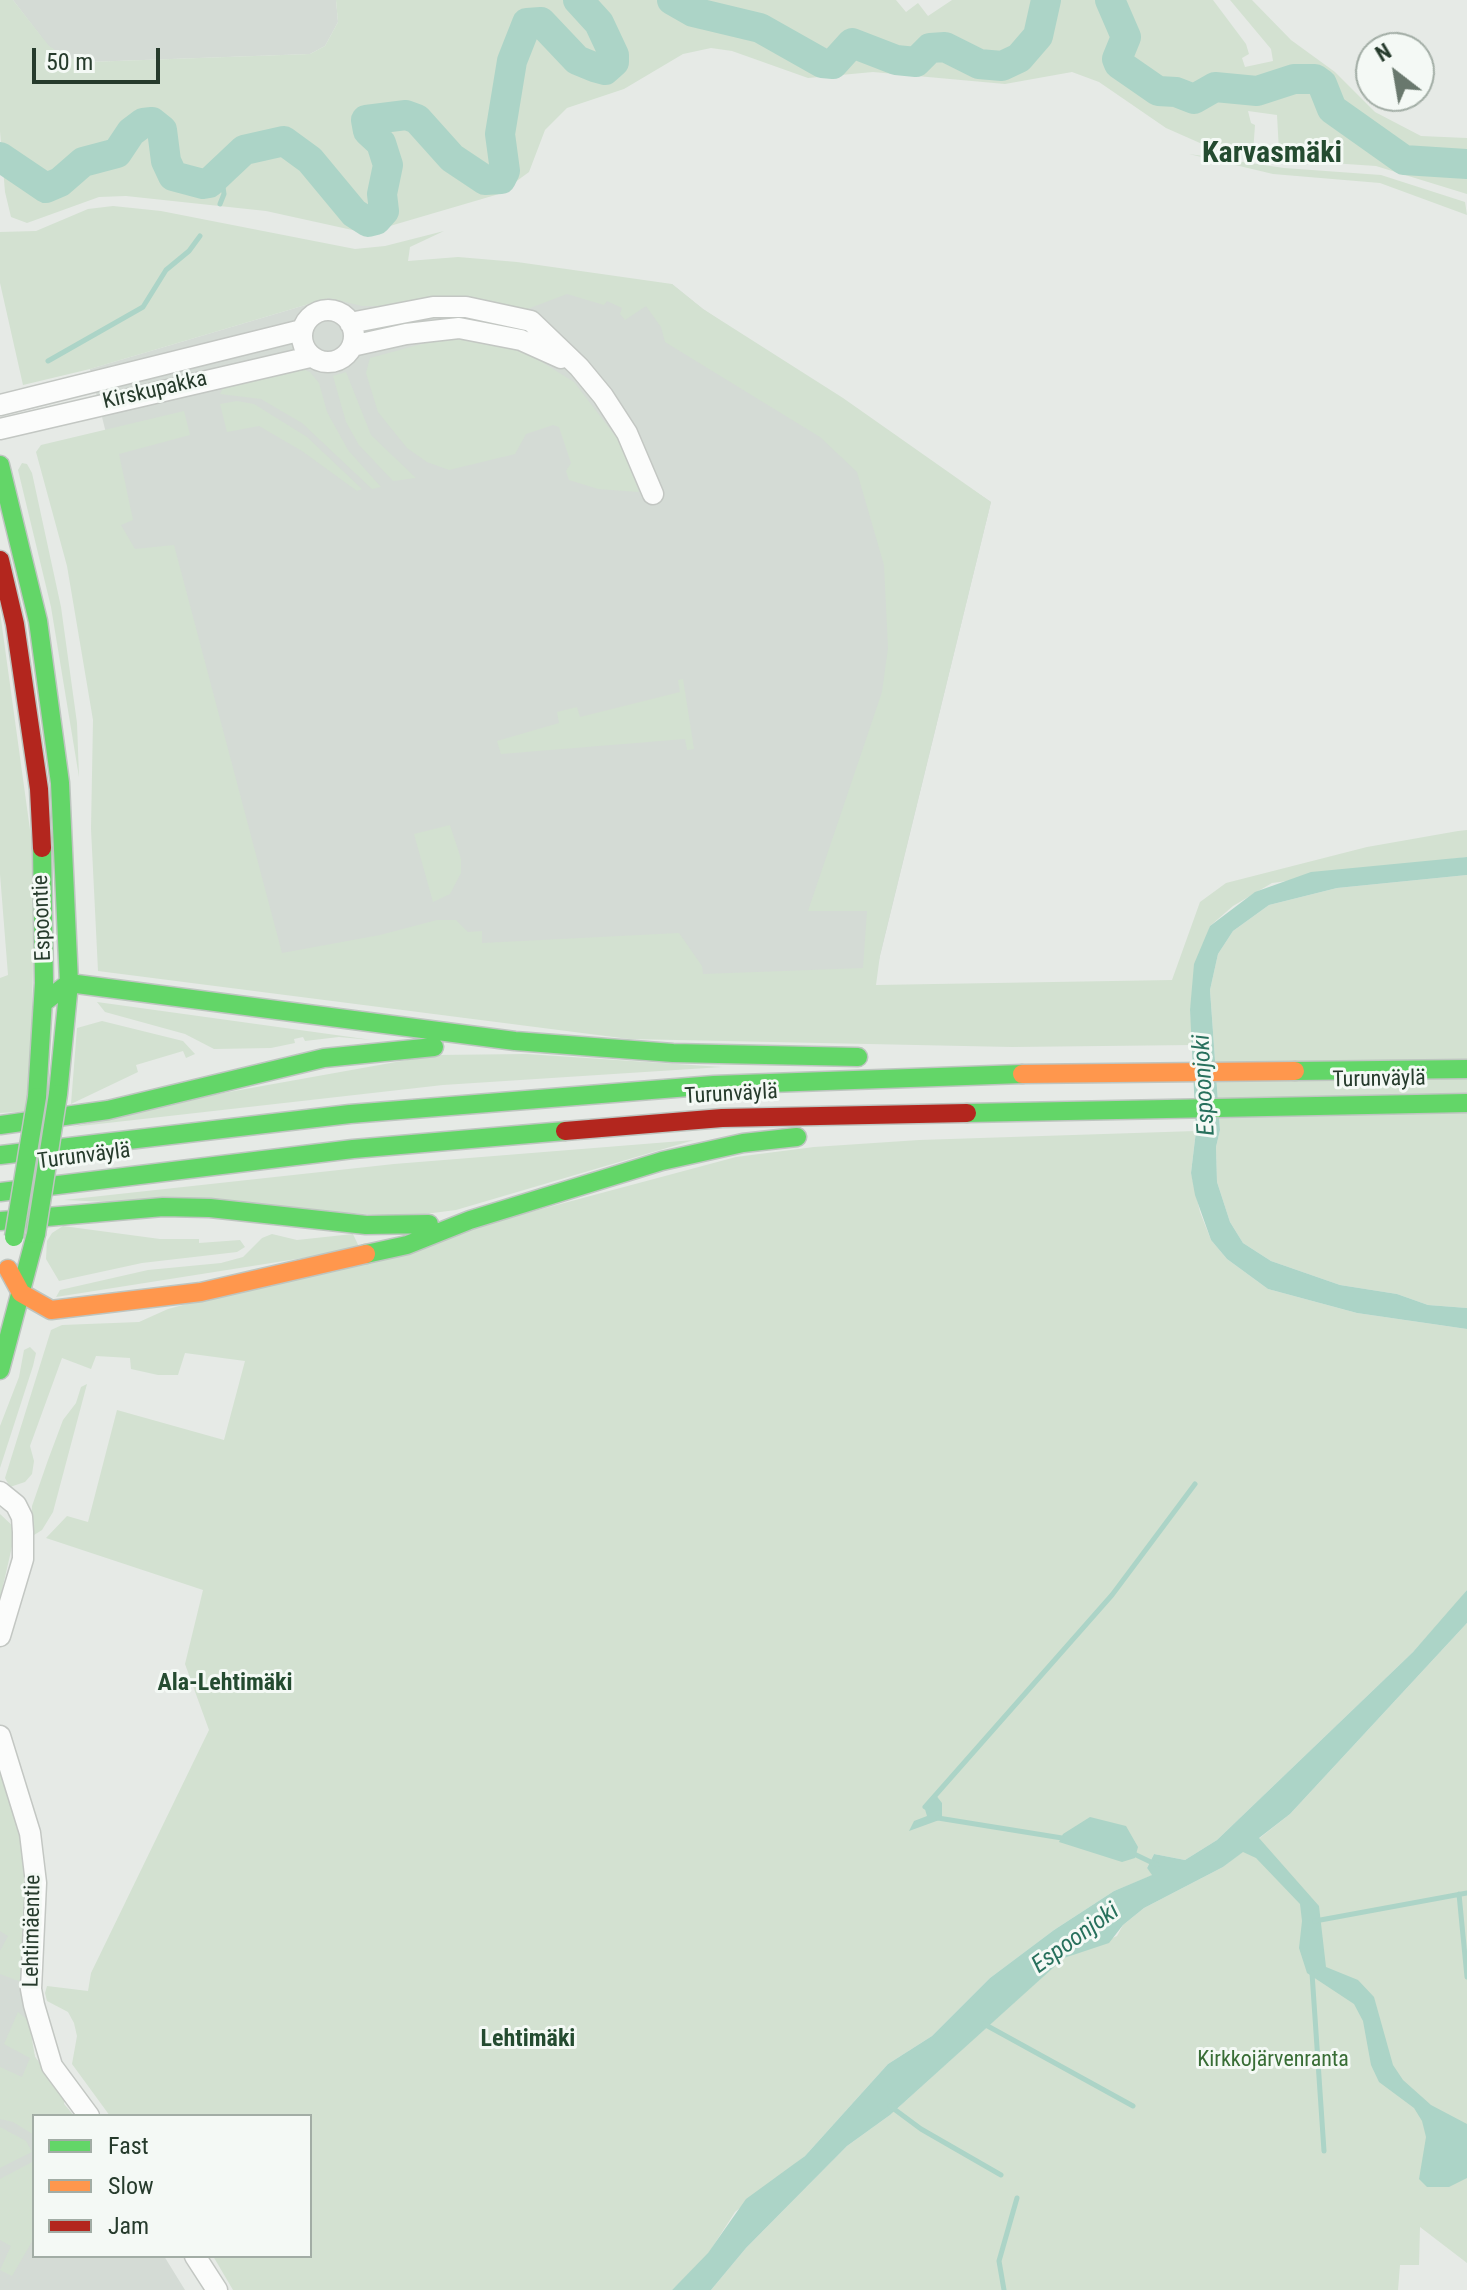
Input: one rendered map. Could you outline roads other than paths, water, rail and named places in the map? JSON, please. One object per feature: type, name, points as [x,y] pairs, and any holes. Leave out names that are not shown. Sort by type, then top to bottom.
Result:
[{"type":"main road","name":"Espoontie","points":[[0,465],[38,621],[52,704],[63,831],[69,983],[58,1094],[36,1234],[0,1370]]},
{"type":"main road","name":"Espoontie","points":[[0,560],[19,652],[39,789],[44,892],[43,1003],[37,1097],[0,1308]]},
{"type":"main road","points":[[43,1003],[69,983],[515,1041],[673,1053],[870,1058]]},
{"type":"main road","points":[[0,1125],[108,1110],[324,1058],[515,1041]]},
{"type":"main road","points":[[917,1058],[948,1059],[1014,1074]]},
{"type":"main road","name":"Turunväylä","points":[[0,1155],[350,1114],[714,1085],[1014,1074],[1467,1069]]},
{"type":"main road","name":"Turunväylä","points":[[0,1192],[353,1149],[722,1118],[1467,1103]]},
{"type":"main road","points":[[8,1269],[21,1293],[51,1310],[201,1292],[407,1245],[470,1220],[662,1161],[743,1143],[850,1131],[919,1112]]},
{"type":"main road","points":[[0,1221],[163,1207],[210,1208],[378,1226],[470,1220]]},
{"type":"street","points":[[350,323],[433,307],[505,313],[531,321],[579,367],[627,433],[653,494]]},
{"type":"street","points":[[352,346],[354,334],[350,323],[339,312],[324,310],[310,317],[302,330],[302,345],[310,357],[319,361],[335,362],[352,346],[406,334],[459,328],[521,340],[579,367]]},
{"type":"street","name":"Kirskupakka","points":[[0,405],[302,330]]},
{"type":"street","name":"Kirskupakka","points":[[0,429],[41,417],[310,357]]},
{"type":"street","points":[[0,1492],[22,1517],[23,1559],[0,1636]]},
{"type":"street","name":"Lehtimäentie","points":[[0,1736],[30,1833],[36,1883],[31,1989],[34,2005],[52,2066],[88,2114]]},
{"type":"street","points":[[196,2258],[217,2290]]},
{"type":"water","name":"Espoonjoki","points":[[1467,857],[1467,875],[1337,888],[1269,905],[1233,931],[1218,954],[1210,990],[1220,1130],[1216,1147],[1217,1182],[1230,1222],[1243,1243],[1271,1261],[1340,1285],[1397,1294],[1428,1305],[1467,1308],[1467,1329],[1357,1313],[1268,1289],[1227,1259],[1211,1240],[1195,1195],[1191,1173],[1196,1131],[1190,1010],[1194,964],[1210,926],[1255,892],[1311,872]]},
{"type":"water","name":"Espoonjoki","points":[[1467,1590],[1467,1623],[1290,1814],[1259,1838],[1319,1906],[1326,1967],[1358,1980],[1374,1997],[1393,2065],[1403,2080],[1431,2105],[1467,2124],[1467,2178],[1449,2187],[1427,2187],[1419,2179],[1426,2137],[1422,2121],[1414,2108],[1379,2082],[1371,2065],[1363,2021],[1354,2004],[1307,1973],[1299,1948],[1300,1904],[1256,1858],[1243,1852],[1223,1867],[1144,1908],[1123,1925],[1109,1943],[1064,1958],[890,2115],[847,2146],[746,2248],[711,2290],[672,2290],[708,2253],[746,2199],[805,2156],[888,2064],[932,2036],[990,1978],[1054,1930],[1114,1891],[1152,1875],[1147,1868],[1154,1854],[1185,1860],[1217,1840],[1413,1652]]},
{"type":"water","points":[[935,1794],[942,1803],[942,1819],[909,1831],[914,1821],[927,1816],[924,1806]]},
{"type":"water","points":[[1090,1817],[1126,1826],[1138,1847],[1135,1858],[1122,1862],[1059,1842],[1063,1834]]},
{"type":"waterway","points":[[0,157],[46,188],[60,182],[83,162],[117,153],[131,132],[143,123],[152,122],[162,130],[166,161],[173,176],[203,184],[209,183],[244,150],[284,141],[310,160],[354,213],[368,222],[376,220],[384,211],[382,194],[388,165],[381,143],[368,131],[366,120],[406,115],[417,119],[452,158],[485,180],[501,179],[505,171],[500,134],[512,61],[527,23],[541,22],[577,60],[605,70],[614,62],[614,55],[599,23],[578,0]]},
{"type":"waterway","points":[[672,0],[693,12],[760,28],[822,63],[833,64],[852,43],[896,60],[916,62],[930,48],[945,47],[979,64],[1002,66],[1019,58],[1038,36],[1046,0]]},
{"type":"waterway","points":[[1110,0],[1126,37],[1117,59],[1119,64],[1158,91],[1176,92],[1194,99],[1215,87],[1257,91],[1294,79],[1315,79],[1322,84],[1332,109],[1404,160],[1467,164]]},
{"type":"waterway","points":[[220,204],[224,194],[221,172]]},
{"type":"waterway","points":[[48,361],[143,307],[166,270],[189,251],[200,236]]},
{"type":"waterway","points":[[925,1807],[1112,1595],[1195,1484]]},
{"type":"waterway","points":[[938,1818],[1062,1838]]},
{"type":"waterway","points":[[1130,1852],[1157,1865]]},
{"type":"waterway","points":[[1315,1921],[1467,1893]]},
{"type":"waterway","points":[[1459,1894],[1467,1977]]},
{"type":"waterway","points":[[1312,1973],[1324,2151]]},
{"type":"waterway","points":[[984,2024],[1133,2106]]},
{"type":"waterway","points":[[890,2106],[921,2129],[1001,2175]]},
{"type":"waterway","points":[[1004,2290],[999,2261],[1017,2198]]},
{"type":"district","name":"Karvasmäki","points":[[1272,154]]},
{"type":"district","name":"Ala-Lehtimäki","points":[[225,1684]]},
{"type":"district","name":"Lehtimäki","points":[[528,2040]]},
{"type":"park label","name":"Kirkkojärvenranta","points":[[1273,2060]]}]
